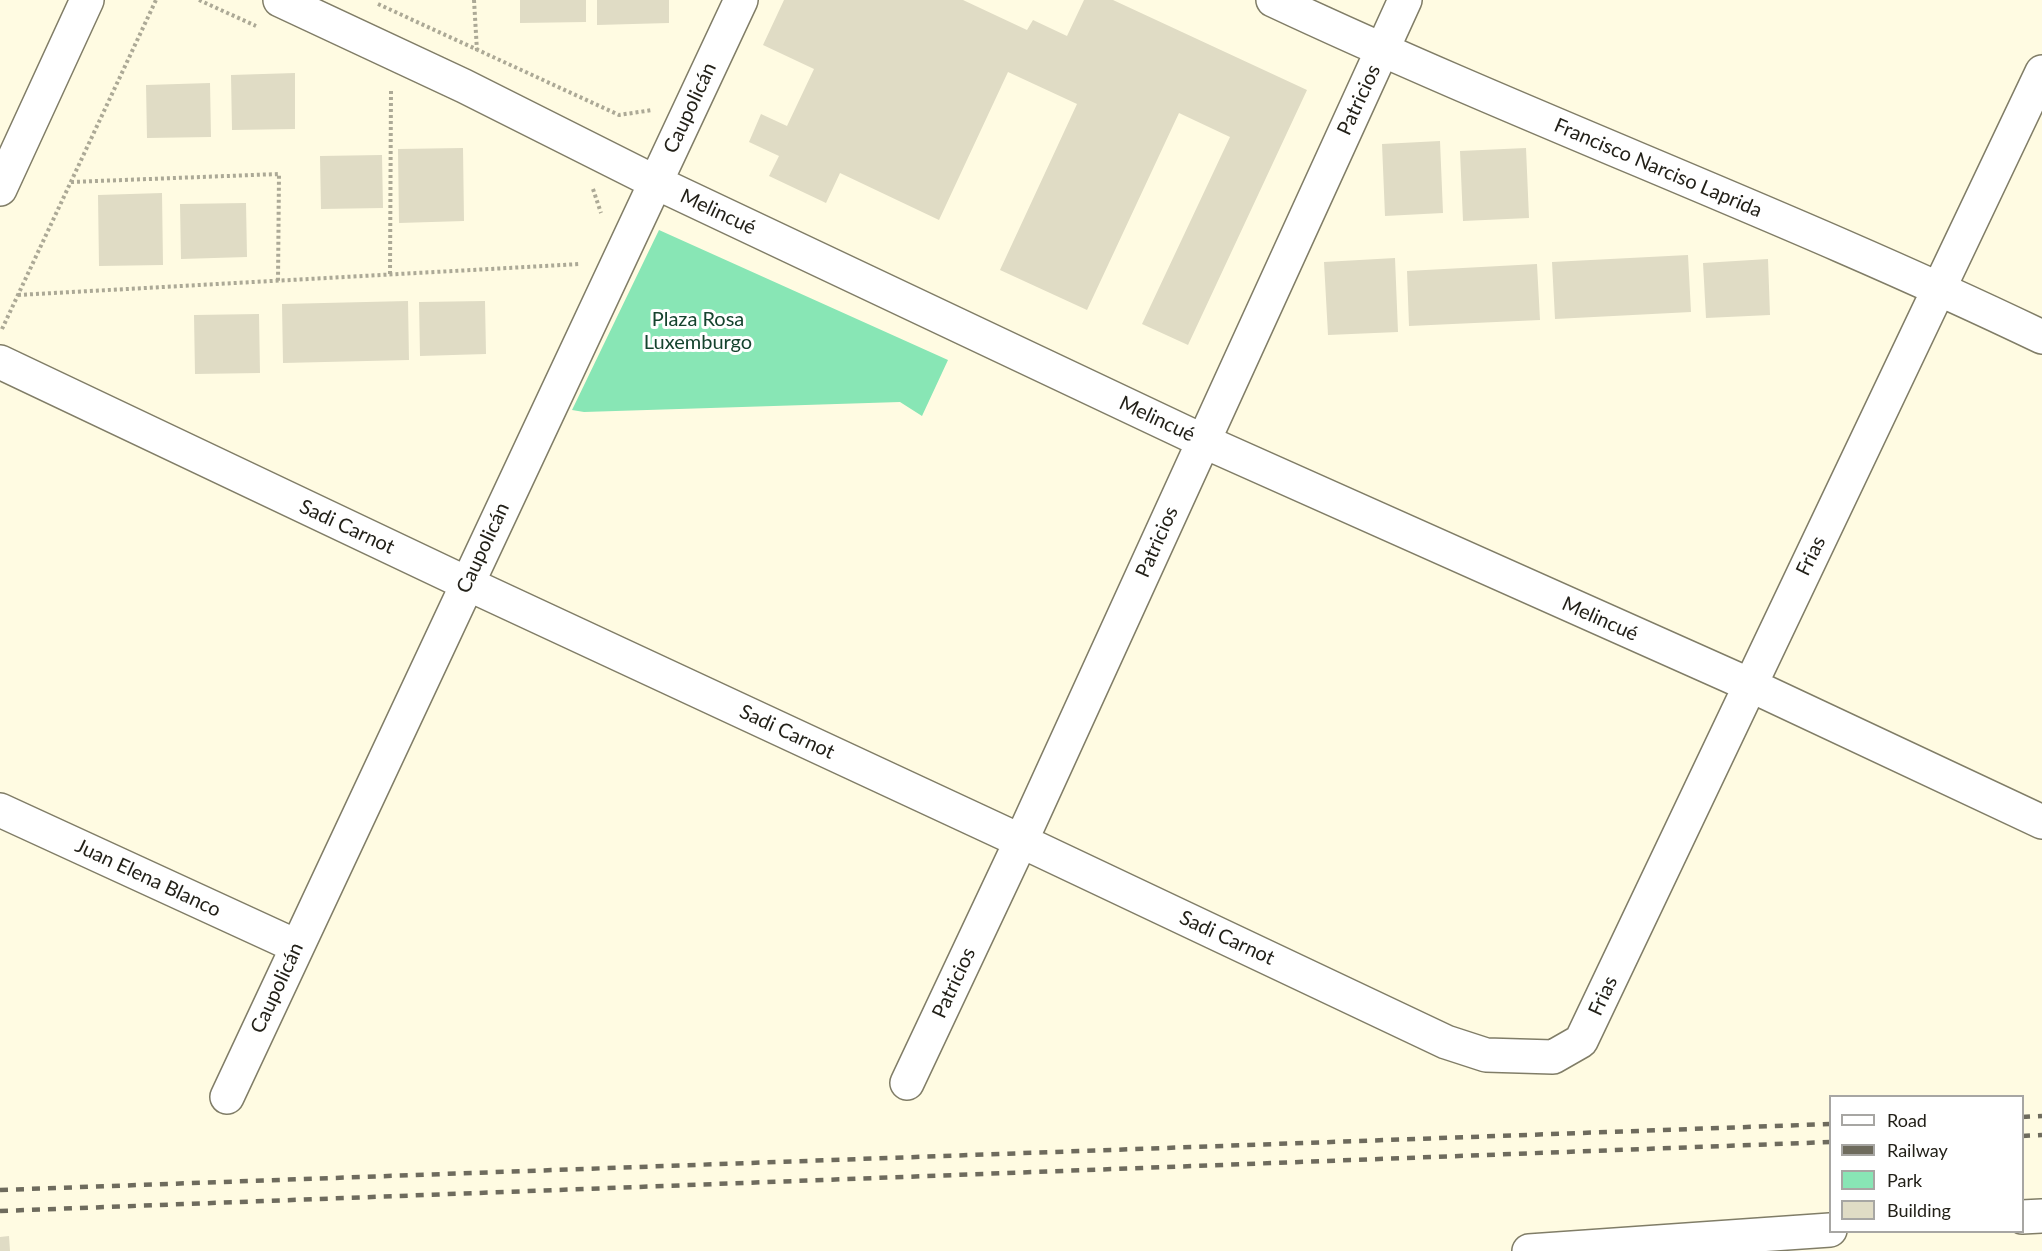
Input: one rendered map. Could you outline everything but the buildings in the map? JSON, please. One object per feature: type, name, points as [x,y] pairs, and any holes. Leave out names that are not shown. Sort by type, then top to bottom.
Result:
[{"type":"street","points":[[0,189],[87,0]]},
{"type":"street","name":"Melincué","points":[[280,0],[464,86],[655,182],[1203,441],[1750,686],[2042,822]]},
{"type":"street","name":"Caupolicán","points":[[227,1097],[741,0]]},
{"type":"street","name":"Francisco Narciso Laprida","points":[[1274,0],[1382,51],[1940,288],[2042,337]]},
{"type":"street","name":"Patricios","points":[[907,1083],[1021,841],[1405,0]]},
{"type":"street","name":"Frias","points":[[1581,1041],[2042,72]]},
{"type":"street","name":"Sadi Carnot","points":[[0,362],[466,584],[1021,841],[1446,1042],[1486,1055],[1553,1057],[1581,1041]]},
{"type":"street","name":"Juan Elena Blanco","points":[[0,810],[296,946]]},
{"type":"street","points":[[2024,1217],[2042,1216]]},
{"type":"street","points":[[1529,1251],[1829,1230]]},
{"type":"path","points":[[0,333],[156,0]]},
{"type":"path","points":[[199,0],[263,29]]},
{"type":"path","points":[[369,0],[619,115],[657,109]]},
{"type":"path","points":[[464,86],[478,50],[474,0]]},
{"type":"path","points":[[390,274],[391,87],[401,92]]},
{"type":"path","points":[[71,182],[279,174],[278,281]]},
{"type":"path","points":[[590,183],[603,216]]},
{"type":"path","points":[[18,295],[588,264],[617,265]]},
{"type":"green space","name":"Plaza Rosa Luxemburgo","points":[[659,230],[948,360],[922,416],[900,402],[584,412],[572,410]]},
{"type":"railway","points":[[2024,1117],[2042,1116]]},
{"type":"railway","points":[[0,1190],[1829,1124]]},
{"type":"railway","points":[[2024,1136],[2042,1135]]},
{"type":"railway","points":[[0,1211],[1829,1142]]}]
